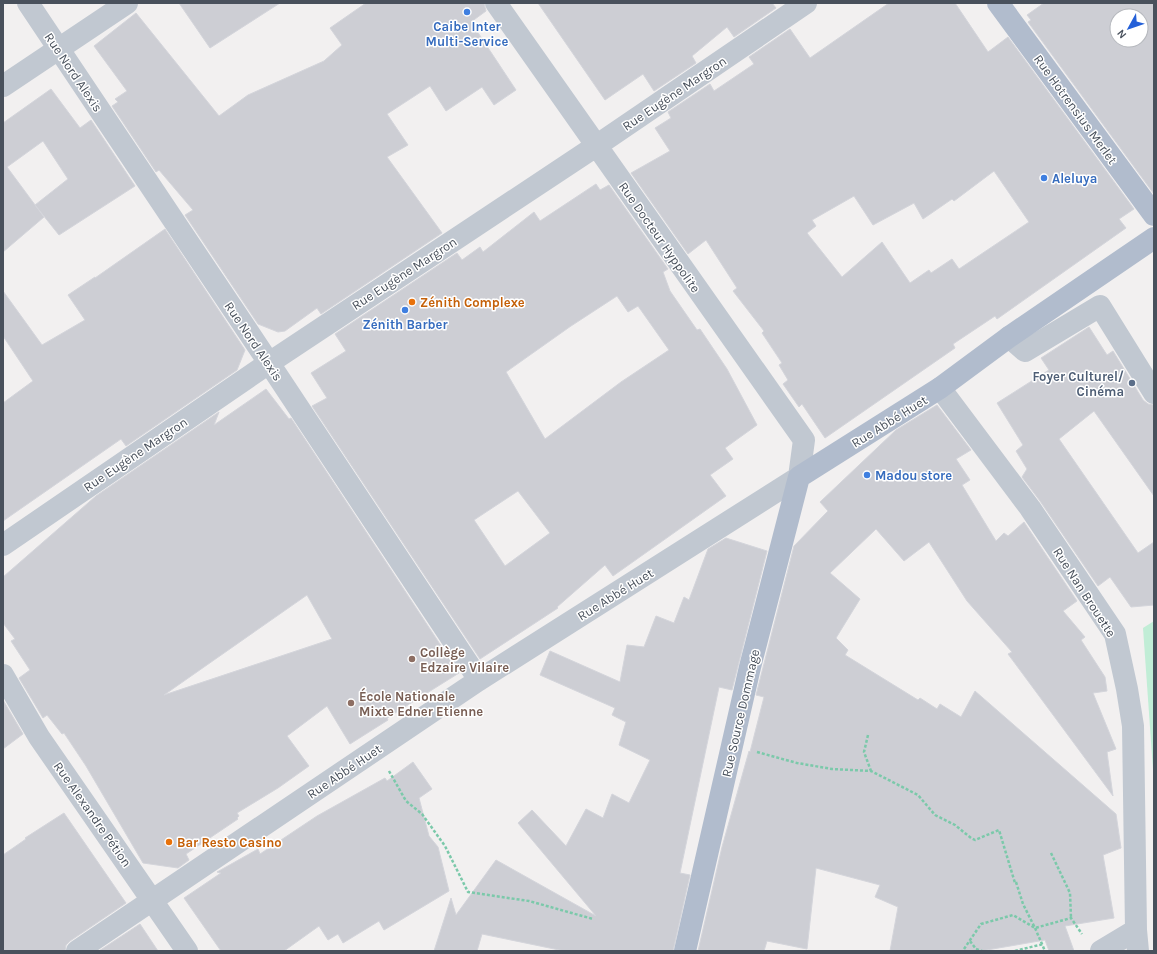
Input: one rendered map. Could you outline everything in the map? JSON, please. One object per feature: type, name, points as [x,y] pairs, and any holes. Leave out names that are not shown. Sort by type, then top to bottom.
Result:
[{"type":"main road","name":"Rue Hotrensius Merlet","points":[[998,3],[1154,215]]},
{"type":"main road","name":"Rue Abbé Huet","points":[[799,477],[940,388],[1009,337],[1154,238]]},
{"type":"main road","name":"Rue Source Dommage","points":[[685,951],[750,667],[799,477]]},
{"type":"street","name":"Rue Nord Alexis","points":[[28,3],[479,680]]},
{"type":"street","points":[[3,86],[127,3]]},
{"type":"street","name":"Rue Docteur Hyppolite","points":[[496,3],[804,440],[799,477]]},
{"type":"street","name":"Rue Eugène Margron","points":[[3,545],[269,363],[596,146],[806,3]]},
{"type":"street","points":[[1009,337],[1025,351],[1100,306],[1154,393]]},
{"type":"street","name":"Rue Nan Brouette","points":[[940,388],[1030,508],[1115,634],[1127,689],[1133,726],[1137,940]]},
{"type":"street","name":"Rue Abbé Huet","points":[[76,951],[479,680],[799,477]]},
{"type":"street","name":"Rue Alexandre Pétion","points":[[3,675],[39,737],[187,951]]},
{"type":"street","points":[[1101,951],[1137,940]]},
{"type":"path","points":[[868,735],[864,752],[871,771]]},
{"type":"path","points":[[732,745],[797,763],[832,769],[871,771],[918,795],[935,815],[955,825],[975,840],[999,830],[1016,883]]},
{"type":"path","points":[[376,750],[406,801],[422,814],[445,846],[468,892],[529,901],[593,919]]},
{"type":"path","points":[[1051,854],[1070,893],[1071,918],[1084,938]]},
{"type":"path","points":[[1012,869],[1023,904],[1036,928],[1045,951]]},
{"type":"path","points":[[964,949],[981,924],[1013,915],[1036,928],[1071,918]]},
{"type":"path","points":[[970,941],[976,949],[982,951]]},
{"type":"path","points":[[1015,951],[1043,944]]},
{"type":"green space","points":[[1154,621],[1154,784],[1143,628]]},
{"type":"building","points":[[179,3],[280,3],[210,48]]},
{"type":"building","points":[[366,3],[484,3],[486,11],[471,22],[516,90],[494,105],[482,87],[446,111],[430,86],[387,114],[408,145],[387,157],[442,233],[321,314],[317,308],[285,331],[278,332],[258,324],[185,215],[193,210],[159,170],[156,172],[112,106],[118,102],[115,99],[127,91],[94,46],[136,13],[219,116],[248,95],[324,61],[342,45],[330,28]]},
{"type":"building","points":[[538,3],[772,3],[776,8],[734,37],[727,27],[692,56],[696,63],[654,91],[643,74],[605,100]]},
{"type":"building","points":[[889,3],[955,3],[988,52],[1008,37],[1134,209],[1119,219],[1126,228],[997,319],[995,316],[953,344],[955,348],[825,438],[802,404],[799,407],[783,384],[788,380],[779,365],[782,363],[762,333],[764,331],[733,291],[737,288],[706,240],[688,254],[631,173],[670,151],[655,128],[671,118],[668,112],[710,84],[714,91],[754,64],[749,57],[790,29],[810,58]],"holes":[[[994,171],[1029,222],[959,269],[952,259],[931,273],[929,270],[910,283],[882,242],[842,277],[807,233],[816,226],[812,220],[854,196],[873,225],[914,203],[923,219],[952,199],[954,201]]]},
{"type":"building","points":[[1044,3],[1154,3],[1154,194],[1028,22],[1031,20],[1027,15]]},
{"type":"building","points":[[51,89],[80,128],[91,120],[135,186],[59,235],[37,207],[44,217],[3,252],[3,123]],"holes":[[[43,141],[68,179],[35,205],[7,167]]]},
{"type":"building","points":[[596,184],[600,190],[609,185],[668,269],[663,272],[670,291],[697,330],[700,329],[727,369],[757,425],[725,448],[733,459],[710,475],[726,496],[613,576],[605,565],[557,607],[558,608],[480,659],[312,406],[327,398],[311,373],[346,351],[335,334],[457,253],[462,260],[480,247],[483,252],[534,212],[540,221]],"holes":[[[617,296],[628,312],[638,306],[669,350],[621,382],[545,439],[506,372],[571,326]],[[518,491],[550,533],[505,566],[474,520]]]},
{"type":"building","points":[[165,229],[245,350],[237,370],[126,446],[121,439],[3,521],[3,403],[33,381],[3,336],[3,291],[42,345],[85,320],[68,295]]},
{"type":"building","points":[[1089,327],[1107,355],[1113,351],[1143,400],[1148,404],[1154,405],[1154,496],[1094,411],[1059,439],[1138,553],[1154,542],[1154,605],[1131,607],[1110,577],[1098,586],[1022,477],[1027,469],[1016,451],[1023,445],[997,403],[1049,370],[1041,358]]},
{"type":"building","points":[[266,389],[289,419],[291,418],[459,673],[387,718],[388,720],[350,744],[327,706],[287,736],[309,766],[278,788],[237,813],[239,816],[237,818],[238,819],[186,854],[189,860],[178,868],[143,863],[86,766],[64,733],[62,734],[47,715],[43,718],[19,678],[30,670],[11,641],[15,639],[3,623],[3,577],[96,496],[219,412],[214,425]],"holes":[[[307,595],[332,639],[164,695]]]},
{"type":"building","points":[[937,405],[971,450],[956,459],[970,480],[962,485],[996,541],[1004,533],[1008,536],[1024,522],[1077,601],[1063,611],[1085,637],[1081,640],[1105,677],[1107,691],[1093,693],[1116,749],[1107,752],[1113,796],[1008,654],[1012,652],[967,601],[929,542],[904,561],[876,529],[830,573],[860,599],[836,638],[848,650],[845,655],[918,700],[920,698],[937,709],[940,704],[961,717],[975,691],[1116,814],[1121,848],[1103,855],[1114,918],[1065,926],[1074,951],[1049,951],[1045,940],[981,951],[890,951],[898,907],[875,897],[880,885],[816,868],[807,949],[767,941],[764,951],[698,951],[722,847],[749,751],[750,752],[764,697],[756,695],[794,546],[828,511],[820,502],[896,430]]},
{"type":"building","points":[[726,538],[767,551],[732,690],[719,687],[680,873],[690,875],[673,951],[564,951],[482,934],[477,951],[434,951],[451,898],[456,915],[496,860],[596,916],[518,823],[532,810],[566,846],[586,809],[603,818],[612,794],[629,803],[650,760],[619,745],[626,722],[612,715],[615,708],[540,675],[550,651],[620,682],[627,645],[644,647],[656,616],[674,623],[684,597],[689,600],[708,549]]},
{"type":"building","points":[[3,700],[23,734],[3,749]]},
{"type":"building","points":[[413,762],[432,789],[419,798],[429,836],[438,847],[449,891],[384,930],[379,921],[343,943],[338,934],[328,940],[319,926],[284,951],[221,951],[184,898],[221,873],[217,872],[258,849],[260,854],[317,816],[385,778],[387,781]]},
{"type":"building","points":[[64,813],[126,903],[70,941],[66,945],[65,951],[3,951],[3,855],[26,839],[25,838]]},
{"type":"building","points":[[140,924],[158,951],[99,951]]},
{"type":"place","name":"Caibe Inter Multi-Service","points":[[467,12]]},
{"type":"place","name":"Aleluya","points":[[1044,178]]},
{"type":"place","name":"Zénith Complexe","points":[[412,302]]},
{"type":"place","name":"Zénith Barber","points":[[405,310]]},
{"type":"place","name":"Foyer Culturel/ Cinéma","points":[[1132,383]]},
{"type":"place","name":"Madou store","points":[[867,475]]},
{"type":"place","name":"Collège Edzaire Vilaire","points":[[412,659]]},
{"type":"place","name":"École Nationale Mixte Edner Etienne","points":[[351,703]]},
{"type":"place","name":"Bar Resto Casino","points":[[169,842]]}]
